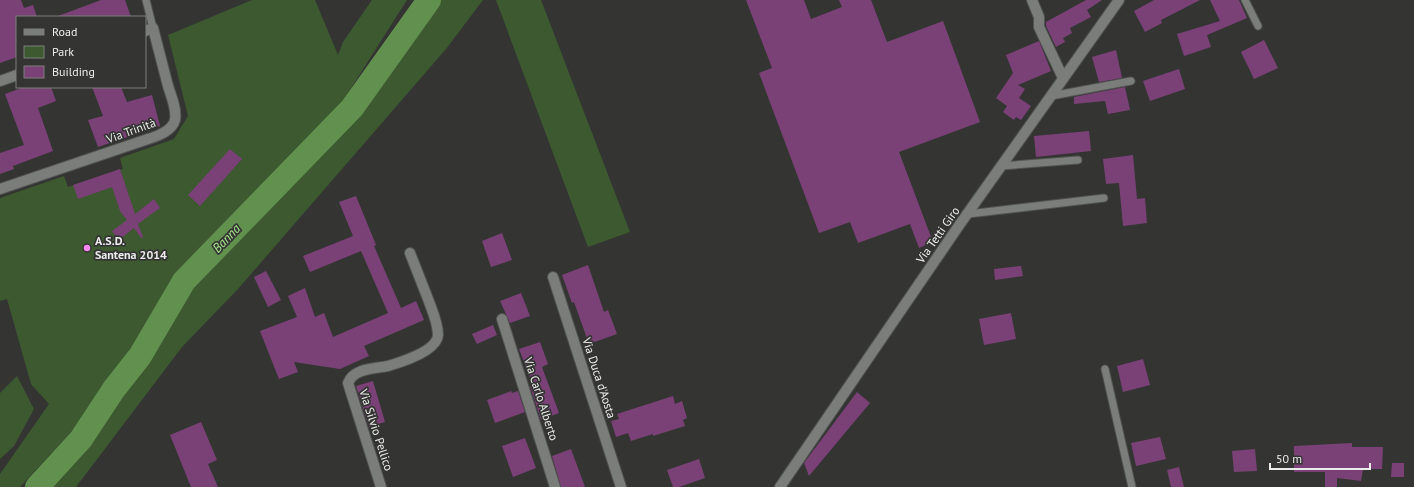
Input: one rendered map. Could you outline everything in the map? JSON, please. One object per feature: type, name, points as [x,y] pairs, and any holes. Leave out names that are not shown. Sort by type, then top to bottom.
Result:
[{"type":"street","points":[[1032,0],[1039,17],[1039,27],[1063,78]]},
{"type":"street","name":"Via Tetti Giro","points":[[780,487],[1001,166],[1120,0]]},
{"type":"street","name":"Via Trinità","points":[[0,189],[160,135],[170,129],[175,120],[175,112],[149,29]]},
{"type":"street","points":[[0,81],[16,75]]},
{"type":"street","name":"Via Silvio Pellico","points":[[381,487],[348,383],[350,378],[356,373],[399,362],[423,352],[432,347],[437,341],[437,328],[434,315],[410,253]]},
{"type":"street","name":"Via Duca d'Aosta","points":[[553,277],[621,487]]},
{"type":"street","name":"Via Carlo Alberto","points":[[502,319],[555,487]]},
{"type":"lane","points":[[146,0],[149,29]]},
{"type":"lane","points":[[1245,0],[1258,26]]},
{"type":"lane","points":[[1051,96],[1131,81]]},
{"type":"lane","points":[[1001,166],[1078,160]]},
{"type":"lane","points":[[968,214],[1104,198]]},
{"type":"lane","points":[[1105,369],[1132,487]]},
{"type":"green space","name":"A.S.D. Santena 2014","points":[[252,0],[315,0],[338,55],[343,42],[372,0],[407,0],[339,107],[277,172],[177,286],[75,428],[20,487],[0,487],[0,474],[49,404],[31,384],[7,299],[0,301],[0,198],[64,176],[68,187],[123,169],[120,158],[174,139],[188,116],[168,35]]},
{"type":"green space","points":[[434,0],[483,0],[446,49],[238,289],[182,347],[76,487],[45,487],[85,442],[189,290],[344,126],[381,82]]},
{"type":"green space","points":[[496,0],[541,0],[630,232],[588,247]]},
{"type":"green space","points":[[17,376],[34,409],[14,446],[0,459],[0,393]]},
{"type":"building","points":[[0,0],[21,0],[24,8],[33,5],[37,16],[16,16],[16,57],[0,63]]},
{"type":"building","points":[[101,0],[125,0],[131,16],[58,16]]},
{"type":"building","points":[[746,0],[804,0],[811,19],[842,7],[839,0],[871,0],[887,42],[943,21],[980,122],[899,152],[933,242],[919,248],[910,224],[858,243],[850,222],[819,233],[759,73],[772,68]]},
{"type":"building","points":[[1086,0],[1102,0],[1087,10],[1091,17],[1070,28],[1072,33],[1063,38],[1065,42],[1056,47],[1046,26],[1046,22]]},
{"type":"building","points":[[1154,0],[1200,0],[1161,20],[1162,23],[1145,32],[1134,11]]},
{"type":"building","points":[[1210,0],[1239,0],[1247,18],[1207,35],[1211,47],[1184,56],[1177,34],[1220,21]]},
{"type":"building","points":[[1264,40],[1278,68],[1254,79],[1241,52]]},
{"type":"building","points":[[1039,41],[1051,71],[1018,85],[1025,89],[1019,98],[1031,106],[1021,120],[1016,117],[1014,120],[1003,112],[1007,106],[996,98],[1013,73],[1006,55]]},
{"type":"building","points":[[1116,50],[1122,78],[1099,82],[1092,57]]},
{"type":"building","points":[[1179,69],[1185,89],[1150,101],[1143,81]]},
{"type":"building","points":[[1125,87],[1130,110],[1108,114],[1105,101],[1074,104],[1074,97]]},
{"type":"building","points":[[21,88],[51,88],[56,101],[38,108],[53,151],[13,166],[14,169],[0,174],[0,153],[24,145],[5,94]]},
{"type":"building","points":[[92,88],[121,88],[127,102],[152,95],[160,126],[98,147],[88,120],[103,116]]},
{"type":"building","points":[[1089,131],[1091,151],[1036,157],[1034,136]]},
{"type":"building","points":[[230,149],[242,159],[200,206],[188,195]]},
{"type":"building","points":[[1133,155],[1137,199],[1145,198],[1147,223],[1123,226],[1119,183],[1106,184],[1103,159]]},
{"type":"building","points":[[120,169],[135,214],[154,199],[160,208],[138,224],[143,237],[141,238],[134,228],[119,240],[112,231],[127,220],[120,211],[112,187],[78,199],[73,185]]},
{"type":"building","points":[[356,196],[376,245],[374,246],[401,308],[416,301],[424,320],[364,346],[369,356],[340,369],[294,362],[298,372],[279,379],[260,331],[297,317],[288,296],[305,288],[315,317],[324,313],[333,337],[388,313],[361,251],[310,272],[303,256],[353,236],[339,202]]},
{"type":"building","points":[[502,233],[512,260],[491,267],[482,241]]},
{"type":"building","points":[[588,265],[604,312],[608,310],[617,334],[589,344],[574,302],[572,303],[562,275]]},
{"type":"building","points":[[1021,266],[1023,276],[995,280],[994,269]]},
{"type":"building","points":[[266,271],[281,300],[268,307],[254,277]]},
{"type":"building","points":[[521,293],[530,316],[510,323],[500,301]]},
{"type":"building","points":[[1011,313],[1016,339],[984,345],[979,319]]},
{"type":"building","points":[[493,325],[497,335],[477,344],[472,334]]},
{"type":"building","points":[[540,342],[548,364],[542,367],[559,413],[541,420],[530,386],[533,385],[519,349]]},
{"type":"building","points":[[1143,359],[1150,385],[1123,392],[1117,366]]},
{"type":"building","points":[[373,381],[385,422],[369,427],[356,386]]},
{"type":"building","points":[[511,391],[512,393],[518,391],[525,412],[495,423],[487,400]]},
{"type":"building","points":[[857,392],[870,403],[809,476],[804,463]]},
{"type":"building","points":[[673,396],[675,404],[682,401],[687,418],[683,420],[685,426],[631,441],[628,433],[616,437],[611,421],[619,419],[617,414]]},
{"type":"building","points":[[201,422],[217,460],[208,464],[218,487],[191,487],[170,435]]},
{"type":"building","points":[[1160,437],[1166,459],[1136,466],[1131,443]]},
{"type":"building","points":[[525,438],[536,468],[513,477],[502,446]]},
{"type":"building","points":[[1352,443],[1352,447],[1383,447],[1382,469],[1363,469],[1361,481],[1337,478],[1337,487],[1325,487],[1325,472],[1294,472],[1294,446]]},
{"type":"building","points":[[571,449],[585,487],[561,487],[552,456]]},
{"type":"building","points":[[1255,449],[1257,471],[1234,472],[1232,451]]},
{"type":"building","points":[[699,459],[705,478],[679,487],[673,487],[667,470]]},
{"type":"building","points":[[1392,463],[1404,463],[1404,477],[1391,477]]},
{"type":"building","points":[[1179,467],[1184,487],[1171,487],[1167,470]]},
{"type":"waterway","name":"Banna","points":[[37,487],[81,439],[114,389],[140,356],[184,281],[352,108],[429,0]]},
{"type":"place","name":"A.S.D. Santena 2014","points":[[87,248]]}]
